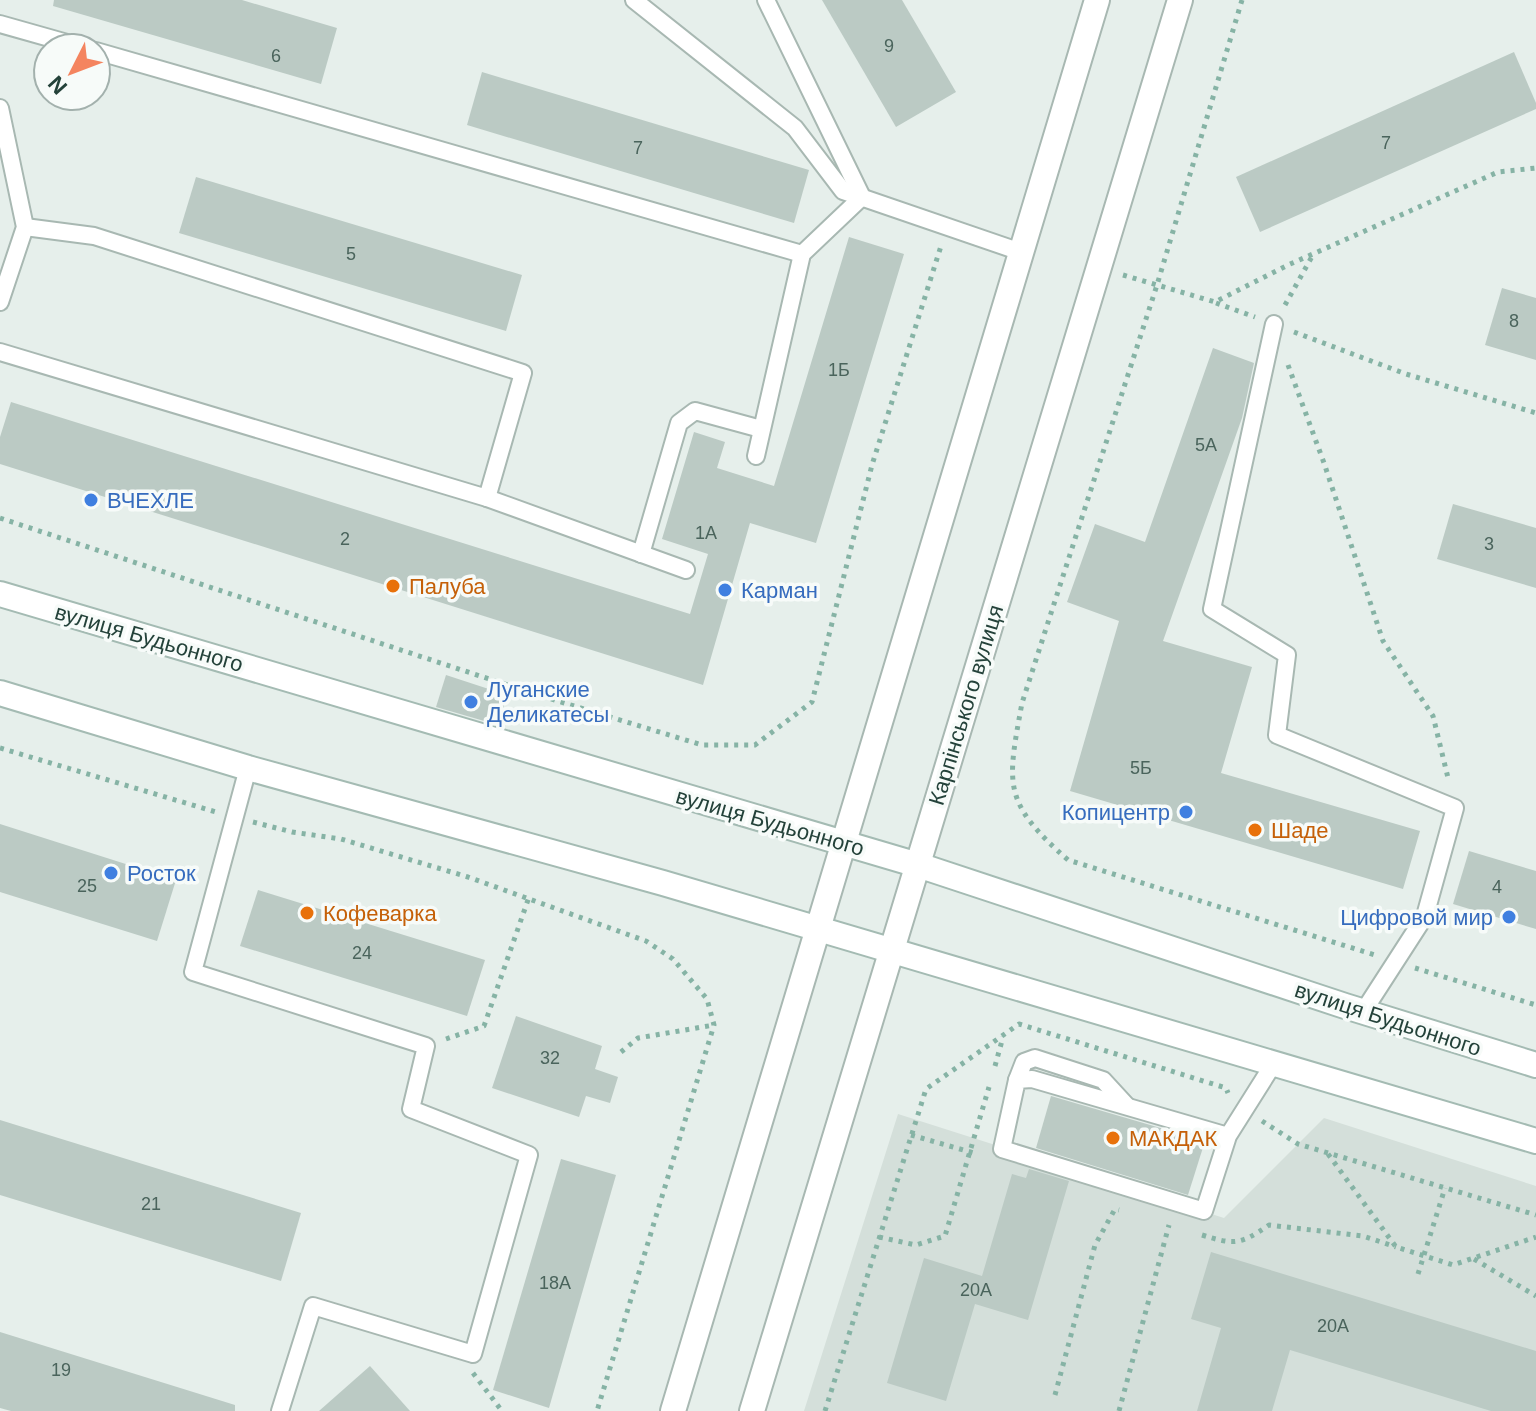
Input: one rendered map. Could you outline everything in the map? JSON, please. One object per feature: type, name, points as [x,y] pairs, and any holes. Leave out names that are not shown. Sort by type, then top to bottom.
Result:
[{"type":"main road","points":[[673,1411],[1097,0]]},
{"type":"main road","name":"Карпінського вулиця","points":[[752,1411],[1180,0]]},
{"type":"main road","name":"вулиця Будьонного","points":[[0,594],[918,865],[1363,1012],[1536,1065]]},
{"type":"main road","points":[[0,693],[248,768],[818,929],[1536,1141]]},
{"type":"lane","points":[[635,0],[795,128],[843,191],[1021,252]]},
{"type":"lane","points":[[766,0],[862,197]]},
{"type":"lane","points":[[0,24],[32,33]]},
{"type":"lane","points":[[112,56],[802,254]]},
{"type":"lane","points":[[0,108],[25,227],[0,302]]},
{"type":"lane","points":[[756,456],[802,254],[862,197]]},
{"type":"lane","points":[[25,227],[94,236],[523,373],[487,498]]},
{"type":"lane","points":[[1274,324],[1212,609],[1287,655],[1277,735],[1455,808],[1425,916],[1363,1012]]},
{"type":"lane","points":[[0,352],[487,498],[686,570]]},
{"type":"lane","points":[[641,554],[679,423],[695,411],[761,429]]},
{"type":"lane","points":[[248,768],[193,972],[426,1046],[411,1109],[529,1155],[473,1354],[313,1306],[280,1411]]},
{"type":"lane","points":[[1228,1136],[1127,1106],[1103,1080],[1035,1058],[1024,1062],[1017,1080],[1002,1149],[1204,1211],[1228,1136],[1274,1063]]},
{"type":"path","points":[[1242,0],[1157,285],[1022,703],[1011,761],[1015,800],[1036,832],[1068,860],[1536,1005]]},
{"type":"path","points":[[1215,302],[1314,253],[1498,172],[1536,168]]},
{"type":"path","points":[[0,518],[538,695],[702,745],[755,745],[812,702],[872,465],[947,226]]},
{"type":"path","points":[[1314,253],[1274,324],[1383,641],[1433,716],[1455,808]]},
{"type":"path","points":[[1099,267],[1215,302],[1406,374],[1536,413]]},
{"type":"path","points":[[0,748],[235,818],[292,832],[341,839],[529,897],[646,941],[673,959],[707,999],[714,1025],[597,1411]]},
{"type":"path","points":[[426,1046],[484,1026],[529,897]]},
{"type":"path","points":[[621,1052],[638,1038],[714,1025]]},
{"type":"path","points":[[879,1237],[916,1245],[945,1236],[1004,1035]]},
{"type":"path","points":[[1327,1153],[1396,1247]]},
{"type":"path","points":[[1418,1274],[1445,1188]]},
{"type":"path","points":[[1055,1395],[1095,1245],[1115,1209],[1129,1213]]},
{"type":"path","points":[[1156,1221],[1182,1229]]},
{"type":"path","points":[[1119,1411],[1169,1225]]},
{"type":"path","points":[[1194,1233],[1231,1244],[1247,1240],[1269,1225],[1363,1236],[1453,1265],[1536,1237]]},
{"type":"path","points":[[1473,1258],[1536,1296]]},
{"type":"path","points":[[454,1348],[502,1411]]},
{"type":"shaded area","points":[[898,1114],[1224,1218],[1324,1118],[1536,1186],[1536,1411],[804,1411]]},
{"type":"building","points":[[54,0],[242,0],[337,28],[321,84],[53,6]]},
{"type":"building","points":[[822,0],[902,0],[956,92],[896,127]]},
{"type":"building","points":[[1514,52],[1536,109],[1260,232],[1236,177]]},
{"type":"building","points":[[482,72],[809,170],[794,223],[467,125]]},
{"type":"building","points":[[196,177],[522,275],[506,331],[179,233]]},
{"type":"building","points":[[849,237],[904,254],[816,543],[750,523],[703,685],[0,464],[0,437],[11,402],[690,614],[708,554],[662,539],[694,432],[725,442],[717,468],[774,486]]},
{"type":"building","points":[[1502,288],[1536,298],[1536,360],[1485,345]]},
{"type":"building","points":[[1213,348],[1254,363],[1242,418],[1163,641],[1252,667],[1221,773],[1420,831],[1403,889],[1070,791],[1119,621],[1067,602],[1095,524],[1145,542]]},
{"type":"building","points":[[1453,504],[1536,528],[1536,588],[1437,559]]},
{"type":"building","name":"Луганские Деликатесы","points":[[446,675],[507,695],[498,725],[436,707]]},
{"type":"building","points":[[0,824],[176,880],[157,941],[0,892]]},
{"type":"building","points":[[1469,851],[1536,871],[1536,929],[1453,904]]},
{"type":"building","points":[[258,890],[485,960],[467,1016],[240,946]]},
{"type":"building","points":[[516,1016],[602,1046],[595,1069],[618,1077],[610,1103],[586,1096],[579,1117],[492,1088]]},
{"type":"building","points":[[1051,1096],[1205,1141],[1188,1195],[1036,1148]]},
{"type":"building","points":[[0,1120],[301,1213],[281,1281],[0,1195]]},
{"type":"building","points":[[561,1159],[616,1175],[549,1408],[493,1390]]},
{"type":"building","points":[[1029,1169],[1069,1181],[1028,1320],[975,1304],[946,1401],[887,1383],[924,1258],[982,1276],[1012,1174],[1026,1178]]},
{"type":"building","points":[[1211,1252],[1536,1351],[1536,1411],[1491,1411],[1290,1350],[1272,1411],[1197,1411],[1221,1328],[1191,1319]]},
{"type":"building","points":[[0,1332],[235,1405],[235,1411],[11,1411],[0,1408]]},
{"type":"building","points":[[370,1366],[410,1411],[319,1411]]},
{"type":"place","name":"ВЧЕХЛЕ","points":[[91,500]]},
{"type":"place","name":"Палуба","points":[[393,586]]},
{"type":"place","name":"Карман","points":[[725,590]]},
{"type":"place","name":"Луганские Деликатесы","points":[[471,702]]},
{"type":"place","name":"Копицентр","points":[[1186,812]]},
{"type":"place","name":"Шаде","points":[[1255,830]]},
{"type":"place","name":"Росток","points":[[111,873]]},
{"type":"place","name":"Кофеварка","points":[[307,913]]},
{"type":"place","name":"Цифровой мир","points":[[1509,917]]},
{"type":"place","name":"МАКДАК","points":[[1113,1138]]}]
